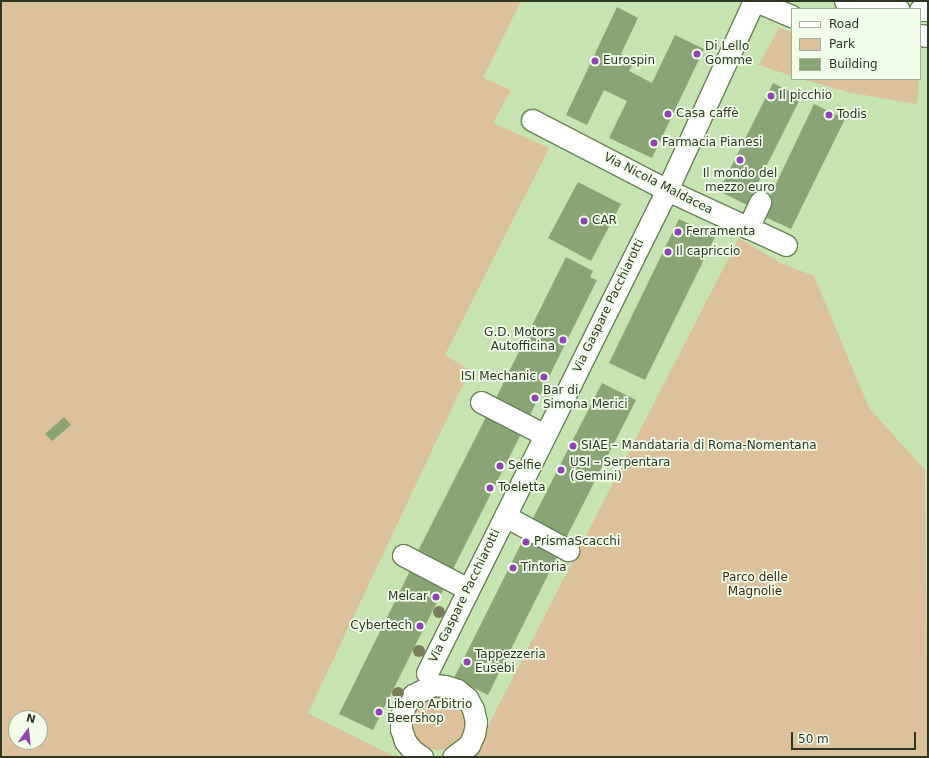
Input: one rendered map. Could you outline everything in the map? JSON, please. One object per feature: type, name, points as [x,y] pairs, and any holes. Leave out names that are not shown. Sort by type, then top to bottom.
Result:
[{"type":"street","points":[[755,1],[791,16]]},
{"type":"street","name":"Via Gaspare Pacchiarotti","points":[[422,757],[413,751],[405,741],[401,729],[402,711],[412,695],[430,679],[468,589],[667,190],[755,1]]},
{"type":"street","points":[[844,1],[891,8]]},
{"type":"street","name":"Via Nicola Maldacea","points":[[532,120],[667,190],[786,245]]},
{"type":"street","points":[[748,228],[760,202]]},
{"type":"street","points":[[481,402],[545,435]]},
{"type":"street","points":[[505,516],[568,550]]},
{"type":"street","points":[[403,555],[468,589]]},
{"type":"street","points":[[430,679],[457,690],[467,698],[474,709],[476,722],[474,734],[469,745],[453,757]]},
{"type":"green space","points":[[1,1],[521,1],[483,78],[511,90],[493,123],[549,148],[445,355],[470,370],[308,713],[395,757],[1,757]]},
{"type":"green space","points":[[779,28],[791,32],[791,76],[759,65]]},
{"type":"green space","points":[[805,80],[919,80],[917,104],[847,92]]},
{"type":"green space","name":"Parco delle Magnolie","points":[[739,238],[781,263],[814,276],[869,408],[925,470],[928,757],[472,757]]},
{"type":"green space","points":[[433,696],[443,696],[453,700],[461,708],[465,718],[465,728],[461,738],[453,746],[443,750],[433,750],[423,746],[415,738],[411,728],[411,718],[415,708],[423,700]]},
{"type":"building","points":[[617,7],[638,18],[621,54],[635,60],[629,71],[652,83],[675,35],[704,49],[652,158],[609,138],[627,101],[604,90],[587,125],[566,115]]},
{"type":"building","points":[[773,83],[801,97],[747,205],[719,191]]},
{"type":"building","points":[[814,104],[845,119],[791,229],[761,215]]},
{"type":"building","name":"CAR","points":[[578,182],[621,204],[591,261],[548,238]]},
{"type":"building","points":[[679,219],[715,237],[645,380],[609,363]]},
{"type":"building","points":[[566,257],[593,271],[590,277],[597,280],[530,415],[496,398]]},
{"type":"building","points":[[602,383],[636,400],[565,540],[531,522]]},
{"type":"building","points":[[64,417],[71,425],[52,441],[45,434]]},
{"type":"building","points":[[486,417],[521,434],[450,575],[415,557]]},
{"type":"building","points":[[525,536],[559,553],[488,695],[454,678]]},
{"type":"building","points":[[410,571],[444,588],[373,730],[339,714]]},
{"type":"place","name":"Di Lello Gomme","points":[[697,54]]},
{"type":"place","name":"Eurospin","points":[[595,61]]},
{"type":"place","name":"Il picchio","points":[[771,96]]},
{"type":"place","name":"Casa caffè","points":[[668,114]]},
{"type":"place","name":"Todis","points":[[829,115]]},
{"type":"place","name":"Farmacia Pianesi","points":[[654,143]]},
{"type":"place","name":"Il mondo del mezzo euro","points":[[740,160]]},
{"type":"place","name":"CAR","points":[[584,221]]},
{"type":"place","name":"Ferramenta","points":[[678,232]]},
{"type":"place","name":"Il capriccio","points":[[668,252]]},
{"type":"place","name":"G.D. Motors Autofficina","points":[[563,340]]},
{"type":"place","name":"ISI Mechanic","points":[[544,377]]},
{"type":"place","name":"Bar di Simona Merici","points":[[535,398]]},
{"type":"place","name":"SIAE – Mandataria di Roma-Nomentana","points":[[573,446]]},
{"type":"place","name":"Selfie","points":[[500,466]]},
{"type":"place","name":"USI – Serpentara (Gemini)","points":[[561,470]]},
{"type":"place","name":"Toeletta","points":[[490,488]]},
{"type":"place","name":"PrismaScacchi","points":[[526,542]]},
{"type":"place","name":"Tintoria","points":[[513,568]]},
{"type":"place","name":"Melcar","points":[[436,597]]},
{"type":"place","name":"Cybertech","points":[[420,626]]},
{"type":"place","name":"Tappezzeria Eusebi","points":[[467,662]]},
{"type":"place","name":"Libero Arbitrio Beershop","points":[[379,712]]}]
